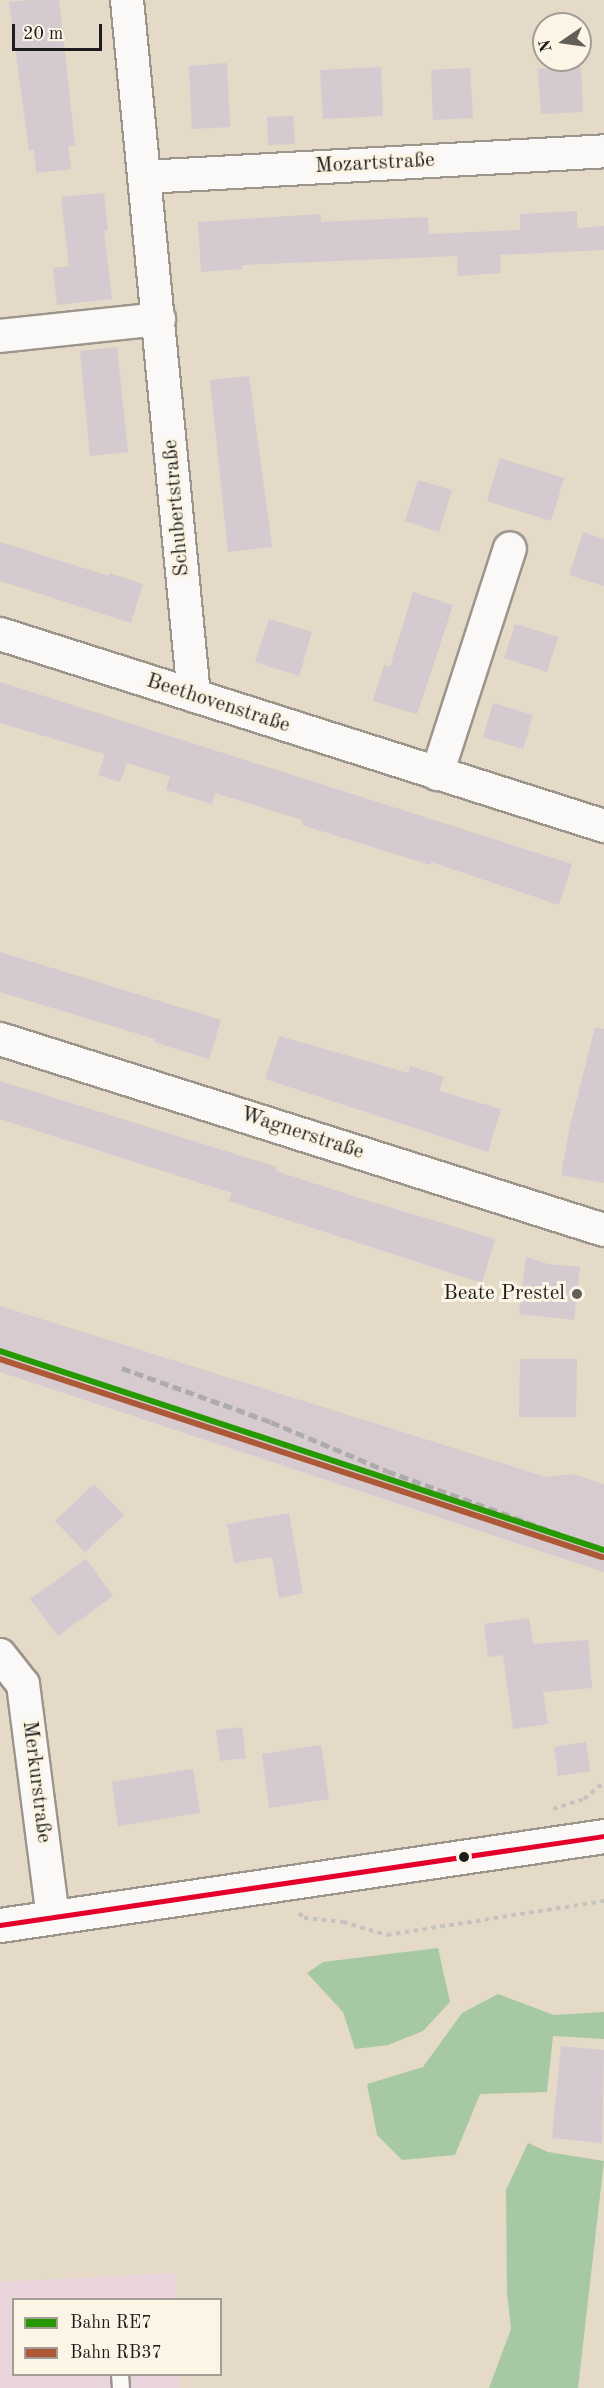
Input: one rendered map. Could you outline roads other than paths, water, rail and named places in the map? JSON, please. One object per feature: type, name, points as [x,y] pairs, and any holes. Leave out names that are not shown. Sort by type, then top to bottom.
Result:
[{"type":"street","name":"Schubertstraße","points":[[127,0],[194,696]]},
{"type":"street","name":"Mozartstraße","points":[[145,177],[604,151]]},
{"type":"street","points":[[0,336],[159,319]]},
{"type":"street","points":[[436,774],[510,548]]},
{"type":"street","name":"Beethovenstraße","points":[[0,634],[604,826]]},
{"type":"street","name":"Wagnerstraße","points":[[0,1039],[604,1230]]},
{"type":"street","name":"Merkurstraße","points":[[0,1655],[23,1684],[53,1918]]},
{"type":"street","points":[[0,1925],[604,1836]]},
{"type":"railway","points":[[122,1368],[271,1422],[387,1471],[559,1534]]},
{"type":"rail line","name":"RE7","points":[[0,1351],[604,1550]]},
{"type":"rail line","name":"RB37","points":[[0,1359],[602,1557]]},
{"type":"place","name":"Beate Prestel","points":[[577,1294]]}]
